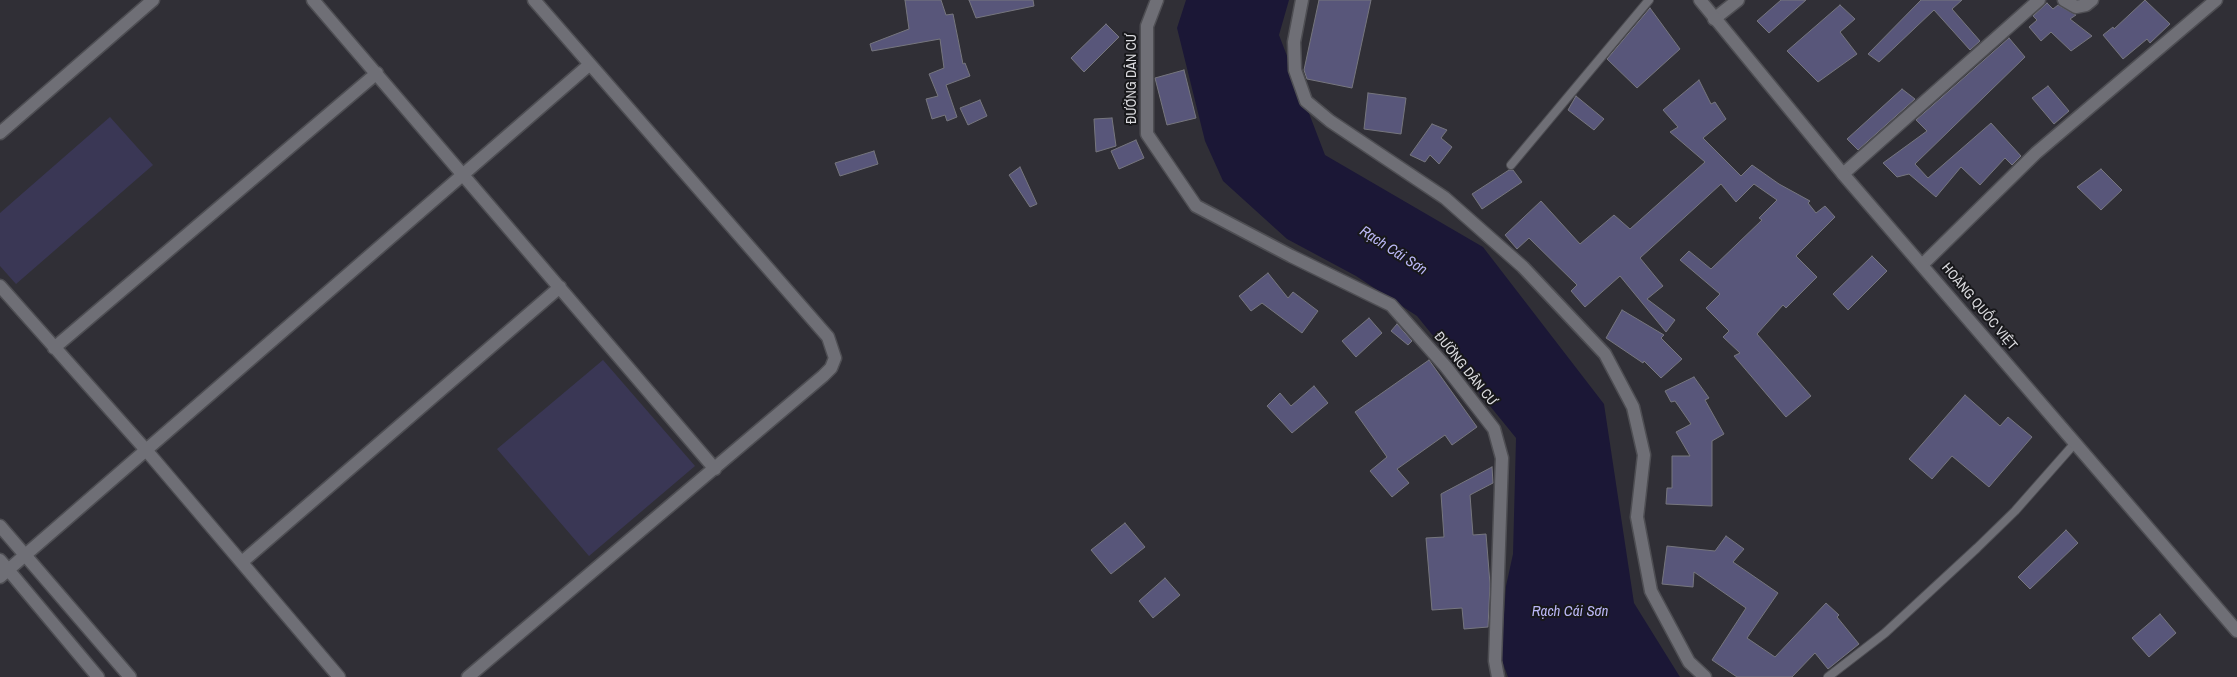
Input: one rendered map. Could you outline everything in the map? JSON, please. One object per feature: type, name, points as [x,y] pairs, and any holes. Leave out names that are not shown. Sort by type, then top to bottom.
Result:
[{"type":"street","points":[[0,133],[153,0]]},
{"type":"street","points":[[313,0],[715,469]]},
{"type":"street","points":[[468,677],[823,376],[831,368],[835,358],[828,337],[534,0]]},
{"type":"street","name":"ĐƯỜNG DÂN CƯ","points":[[1157,0],[1147,26],[1147,134],[1196,206],[1391,305],[1446,367],[1494,429],[1502,458],[1495,661],[1498,677]]},
{"type":"street","points":[[1302,0],[1294,42],[1295,70],[1306,101],[1330,121],[1446,198],[1523,267],[1605,354],[1633,407],[1644,455],[1637,517],[1651,591],[1689,662],[1705,677]]},
{"type":"street","name":"HOÀNG QUỐC VIỆT","points":[[1700,0],[1843,174],[1923,264],[2237,631]]},
{"type":"street","points":[[1714,19],[1738,0]]},
{"type":"street","points":[[1843,174],[2039,0]]},
{"type":"street","points":[[2064,0],[2076,7],[2086,5],[2092,0]]},
{"type":"street","points":[[1923,264],[2036,153],[2216,0]]},
{"type":"street","points":[[98,677],[3,569],[25,555],[589,65]]},
{"type":"street","points":[[54,348],[377,73]]},
{"type":"street","points":[[0,286],[146,450],[339,677]]},
{"type":"street","points":[[242,562],[560,287]]},
{"type":"street","points":[[0,526],[130,677]]},
{"type":"lane","points":[[1511,165],[1649,0]]},
{"type":"lane","points":[[1828,677],[1885,633],[1977,548],[2015,511],[2075,443]]},
{"type":"shaded area","points":[[110,117],[153,165],[16,284],[0,266],[0,213]]},
{"type":"shaded area","points":[[603,360],[695,466],[589,556],[497,449]]},
{"type":"water","name":"Rạch Cái Sơn","points":[[1186,0],[1289,0],[1279,35],[1325,155],[1483,247],[1604,404],[1634,603],[1680,677],[1508,677],[1501,658],[1506,586],[1513,554],[1516,438],[1417,316],[1356,276],[1287,239],[1223,181],[1205,141],[1177,28]]},
{"type":"building","points":[[905,0],[941,0],[946,15],[953,14],[963,64],[965,63],[970,76],[946,85],[957,117],[947,121],[945,115],[932,119],[926,99],[938,96],[929,74],[944,68],[940,39],[872,51],[870,44],[909,29]]},
{"type":"building","points":[[969,0],[1033,0],[1034,6],[976,18]]},
{"type":"building","points":[[1319,0],[1371,0],[1352,88],[1307,79],[1304,70]]},
{"type":"building","points":[[1781,0],[1806,0],[1769,33],[1757,21]]},
{"type":"building","points":[[1921,0],[1962,0],[1952,9],[1980,41],[1970,50],[1934,10],[1879,62],[1868,54]]},
{"type":"building","points":[[2145,0],[2170,24],[2150,43],[2147,39],[2123,59],[2103,35],[2113,27],[2114,29]]},
{"type":"building","points":[[2047,3],[2053,9],[2058,5],[2076,15],[2070,19],[2092,36],[2071,51],[2051,32],[2041,41],[2029,27],[2037,20],[2033,16]]},
{"type":"building","points":[[1840,5],[1855,19],[1840,32],[1857,54],[1818,82],[1787,51]]},
{"type":"building","points":[[1650,8],[1680,49],[1637,88],[1607,59]]},
{"type":"building","points":[[1106,24],[1119,37],[1084,72],[1071,58]]},
{"type":"building","points":[[2009,38],[2025,57],[1915,164],[1928,178],[1991,123],[2021,156],[2012,165],[2005,158],[1980,185],[1961,167],[1936,197],[1909,174],[1897,177],[1883,163],[1927,131],[1916,120]]},
{"type":"building","points":[[1184,70],[1196,118],[1167,125],[1155,78]]},
{"type":"building","points":[[1699,80],[1711,104],[1715,102],[1726,119],[1703,138],[1741,176],[1752,165],[1779,184],[1810,201],[1808,203],[1816,213],[1825,206],[1835,217],[1796,256],[1817,277],[1786,308],[1783,305],[1757,334],[1811,396],[1786,417],[1734,356],[1740,353],[1723,337],[1729,331],[1706,308],[1720,294],[1680,260],[1689,251],[1711,269],[1762,220],[1759,218],[1777,200],[1754,184],[1736,202],[1721,184],[1640,258],[1663,286],[1647,299],[1675,320],[1666,332],[1620,276],[1585,307],[1571,291],[1577,285],[1529,238],[1517,249],[1505,235],[1541,201],[1580,244],[1614,215],[1630,229],[1705,162],[1670,132],[1678,127],[1663,110]]},
{"type":"building","points":[[2048,86],[2069,111],[2054,124],[2032,98]]},
{"type":"building","points":[[1902,89],[1915,99],[1858,150],[1847,139]]},
{"type":"building","points":[[1368,93],[1406,98],[1401,134],[1364,129]]},
{"type":"building","points":[[1576,96],[1604,119],[1594,130],[1568,110]]},
{"type":"building","points":[[980,100],[987,116],[968,125],[960,108]]},
{"type":"building","points":[[1112,118],[1116,146],[1096,152],[1094,119]]},
{"type":"building","points":[[1432,124],[1447,130],[1441,138],[1452,147],[1439,164],[1430,155],[1425,162],[1410,155]]},
{"type":"building","points":[[1136,140],[1144,158],[1119,169],[1111,151]]},
{"type":"building","points":[[874,151],[878,164],[840,176],[835,163]]},
{"type":"building","points":[[1020,167],[1037,204],[1030,207],[1009,175]]},
{"type":"building","points":[[2101,169],[2122,190],[2101,210],[2077,187]]},
{"type":"building","points":[[1509,170],[1513,170],[1522,182],[1482,209],[1472,194]]},
{"type":"building","points":[[1872,256],[1887,271],[1848,310],[1833,294]]},
{"type":"building","points":[[1268,273],[1288,298],[1293,292],[1318,311],[1302,333],[1262,303],[1251,311],[1239,296]]},
{"type":"building","points":[[1622,310],[1664,335],[1661,338],[1682,359],[1661,378],[1644,361],[1643,363],[1606,338]]},
{"type":"building","points":[[1369,318],[1382,333],[1356,357],[1342,341]]},
{"type":"building","points":[[1397,324],[1412,341],[1408,345],[1391,331]]},
{"type":"building","points":[[1429,360],[1477,427],[1452,445],[1445,435],[1397,469],[1409,483],[1392,497],[1370,471],[1387,457],[1355,412]]},
{"type":"building","points":[[1694,377],[1709,398],[1705,400],[1724,434],[1712,441],[1712,506],[1666,504],[1667,488],[1672,488],[1672,456],[1690,456],[1676,432],[1691,424],[1675,401],[1671,402],[1665,391]]},
{"type":"building","points":[[1314,386],[1328,403],[1292,433],[1267,406],[1280,393],[1291,406]]},
{"type":"building","points":[[1965,395],[2000,426],[2008,417],[2032,437],[1989,487],[1952,456],[1932,479],[1909,459]]},
{"type":"building","points":[[1492,467],[1493,483],[1470,495],[1473,535],[1486,534],[1490,584],[1488,627],[1464,629],[1462,608],[1432,610],[1426,538],[1444,537],[1441,494]]},
{"type":"building","points":[[1125,523],[1145,547],[1111,574],[1091,550]]},
{"type":"building","points":[[2066,530],[2078,543],[2030,589],[2018,577]]},
{"type":"building","points":[[1726,536],[1744,549],[1733,562],[1778,593],[1747,638],[1775,657],[1826,603],[1839,615],[1837,617],[1859,644],[1828,669],[1815,653],[1792,677],[1737,677],[1712,660],[1746,608],[1694,572],[1693,587],[1662,584],[1667,546],[1715,551]]},
{"type":"building","points":[[1165,578],[1180,595],[1153,618],[1139,601]]},
{"type":"building","points":[[2160,614],[2176,633],[2149,657],[2132,638]]}]
